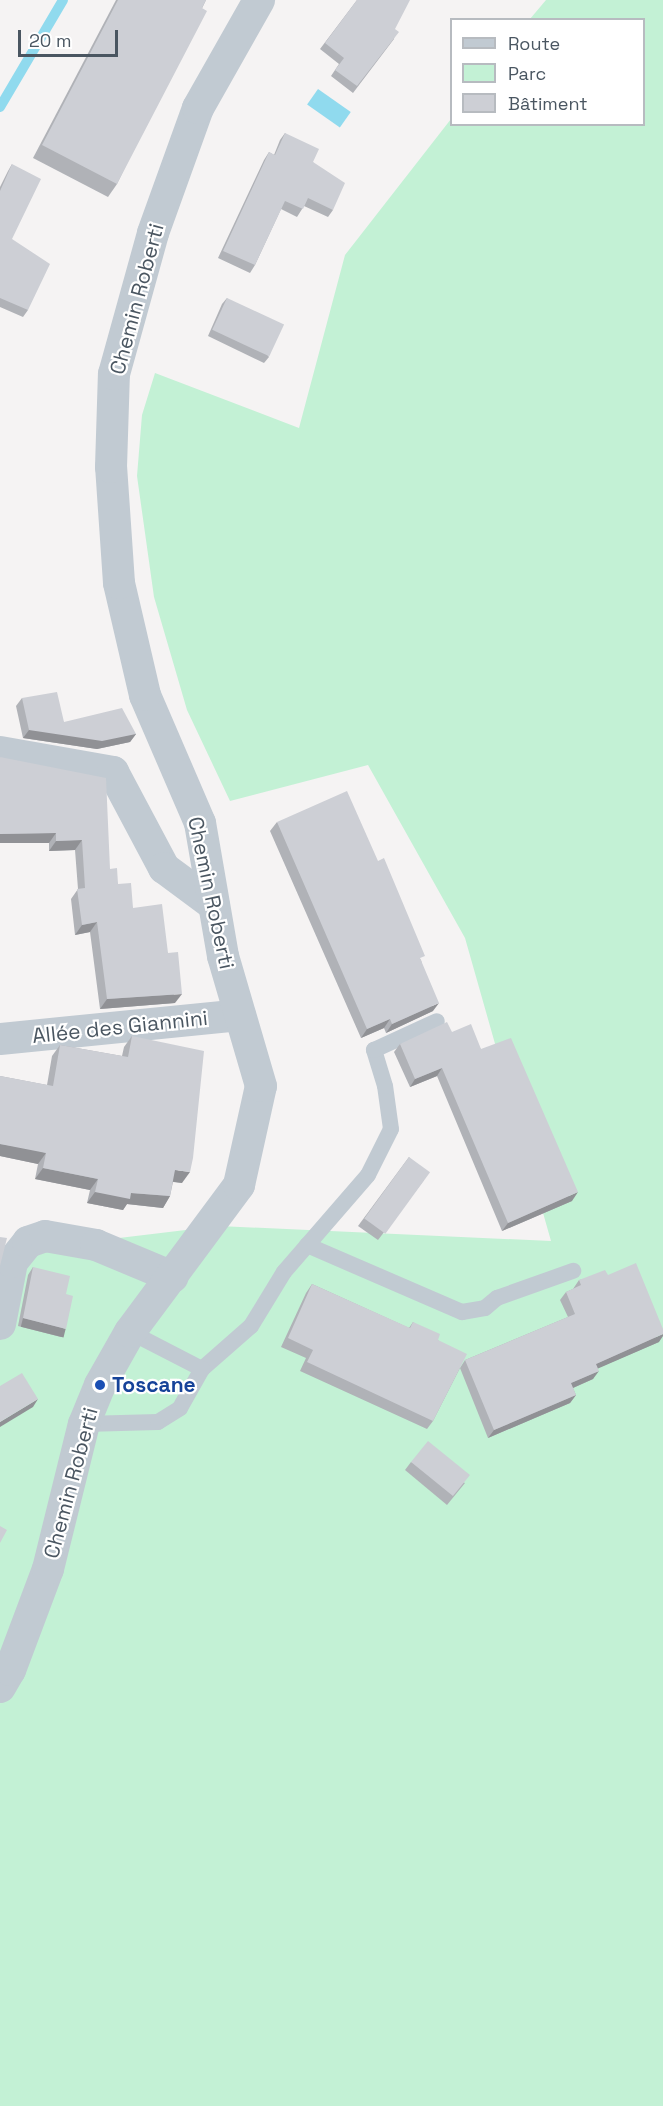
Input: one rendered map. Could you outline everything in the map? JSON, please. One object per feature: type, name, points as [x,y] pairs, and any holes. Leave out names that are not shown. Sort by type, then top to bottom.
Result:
[{"type":"street","name":"Chemin Roberti","points":[[0,1687],[8,1649],[48,1569],[84,1424],[100,1385],[130,1332],[239,1185],[261,1086],[223,956],[200,823],[145,695],[119,584],[111,467],[114,374],[153,233],[198,108],[259,0]]},
{"type":"street","points":[[0,752],[113,772],[164,868],[214,905]]},
{"type":"street","name":"Allée des Giannini","points":[[0,1039],[240,1015]]},
{"type":"street","points":[[0,1324],[12,1262],[28,1242],[45,1236],[96,1245],[173,1277]]},
{"type":"lane","points":[[84,1424],[158,1422],[180,1408],[202,1369],[251,1326],[284,1272],[368,1174],[391,1129],[385,1086],[374,1050],[437,1021]]},
{"type":"lane","points":[[307,1245],[462,1311],[484,1308],[497,1298],[573,1271]]},
{"type":"lane","points":[[130,1332],[202,1369]]},
{"type":"green space","points":[[546,0],[663,0],[663,2106],[0,2106],[0,1298],[19,1250],[219,1226],[551,1241],[465,938],[368,765],[230,801],[187,710],[154,597],[137,476],[142,415],[155,373],[299,428],[345,255],[450,120],[450,126],[645,126],[645,18],[531,18]]},
{"type":"water","points":[[318,89],[351,112],[340,128],[307,105]]},
{"type":"building","points":[[118,0],[206,0],[202,8],[207,11],[117,184],[42,145]]},
{"type":"building","points":[[357,0],[410,0],[395,29],[399,32],[357,86],[335,70],[344,58],[325,43]]},
{"type":"building","points":[[285,133],[319,149],[313,162],[345,183],[333,210],[308,198],[303,209],[285,201],[255,265],[223,251],[269,152],[275,155]]},
{"type":"building","points":[[12,164],[41,179],[12,239],[50,264],[28,310],[0,298],[0,191]]},
{"type":"building","points":[[227,298],[284,325],[269,356],[212,330]]},
{"type":"building","points":[[57,692],[64,722],[122,708],[136,734],[102,741],[29,730],[22,698]]},
{"type":"building","points":[[0,757],[106,778],[110,869],[117,868],[118,884],[131,883],[133,908],[162,904],[168,953],[178,952],[182,994],[107,999],[97,922],[82,925],[77,889],[85,888],[82,840],[56,841],[56,833],[0,834]]},
{"type":"building","points":[[347,791],[378,861],[384,858],[425,956],[420,958],[439,1003],[392,1024],[390,1019],[367,1029],[277,822]]},
{"type":"building","points":[[447,1022],[452,1032],[471,1024],[481,1049],[511,1038],[578,1192],[508,1223],[442,1068],[415,1079],[400,1044]]},
{"type":"building","points":[[132,1036],[204,1051],[190,1172],[175,1170],[170,1196],[131,1193],[130,1199],[95,1192],[98,1179],[43,1168],[46,1153],[0,1144],[0,1076],[53,1086],[60,1045],[128,1057]]},
{"type":"building","points":[[409,1157],[430,1172],[385,1234],[364,1218]]},
{"type":"building","points":[[0,1237],[7,1238],[0,1266]]},
{"type":"building","points":[[636,1263],[663,1334],[596,1364],[599,1371],[571,1383],[576,1395],[494,1430],[465,1360],[575,1314],[566,1292],[581,1285],[579,1280],[605,1270],[608,1275]]},
{"type":"building","points":[[33,1267],[70,1276],[66,1294],[73,1296],[66,1329],[23,1318]]},
{"type":"building","points":[[312,1284],[410,1328],[413,1322],[440,1334],[438,1340],[467,1354],[433,1421],[307,1362],[313,1350],[288,1338]]},
{"type":"building","points":[[22,1373],[38,1399],[0,1422],[0,1386]]},
{"type":"building","points":[[428,1441],[470,1475],[453,1496],[411,1462]]},
{"type":"building","points":[[0,1526],[7,1530],[0,1543]]},
{"type":"waterway","points":[[0,107],[63,0]]},
{"type":"place","name":"Toscane","points":[[100,1385]]}]
